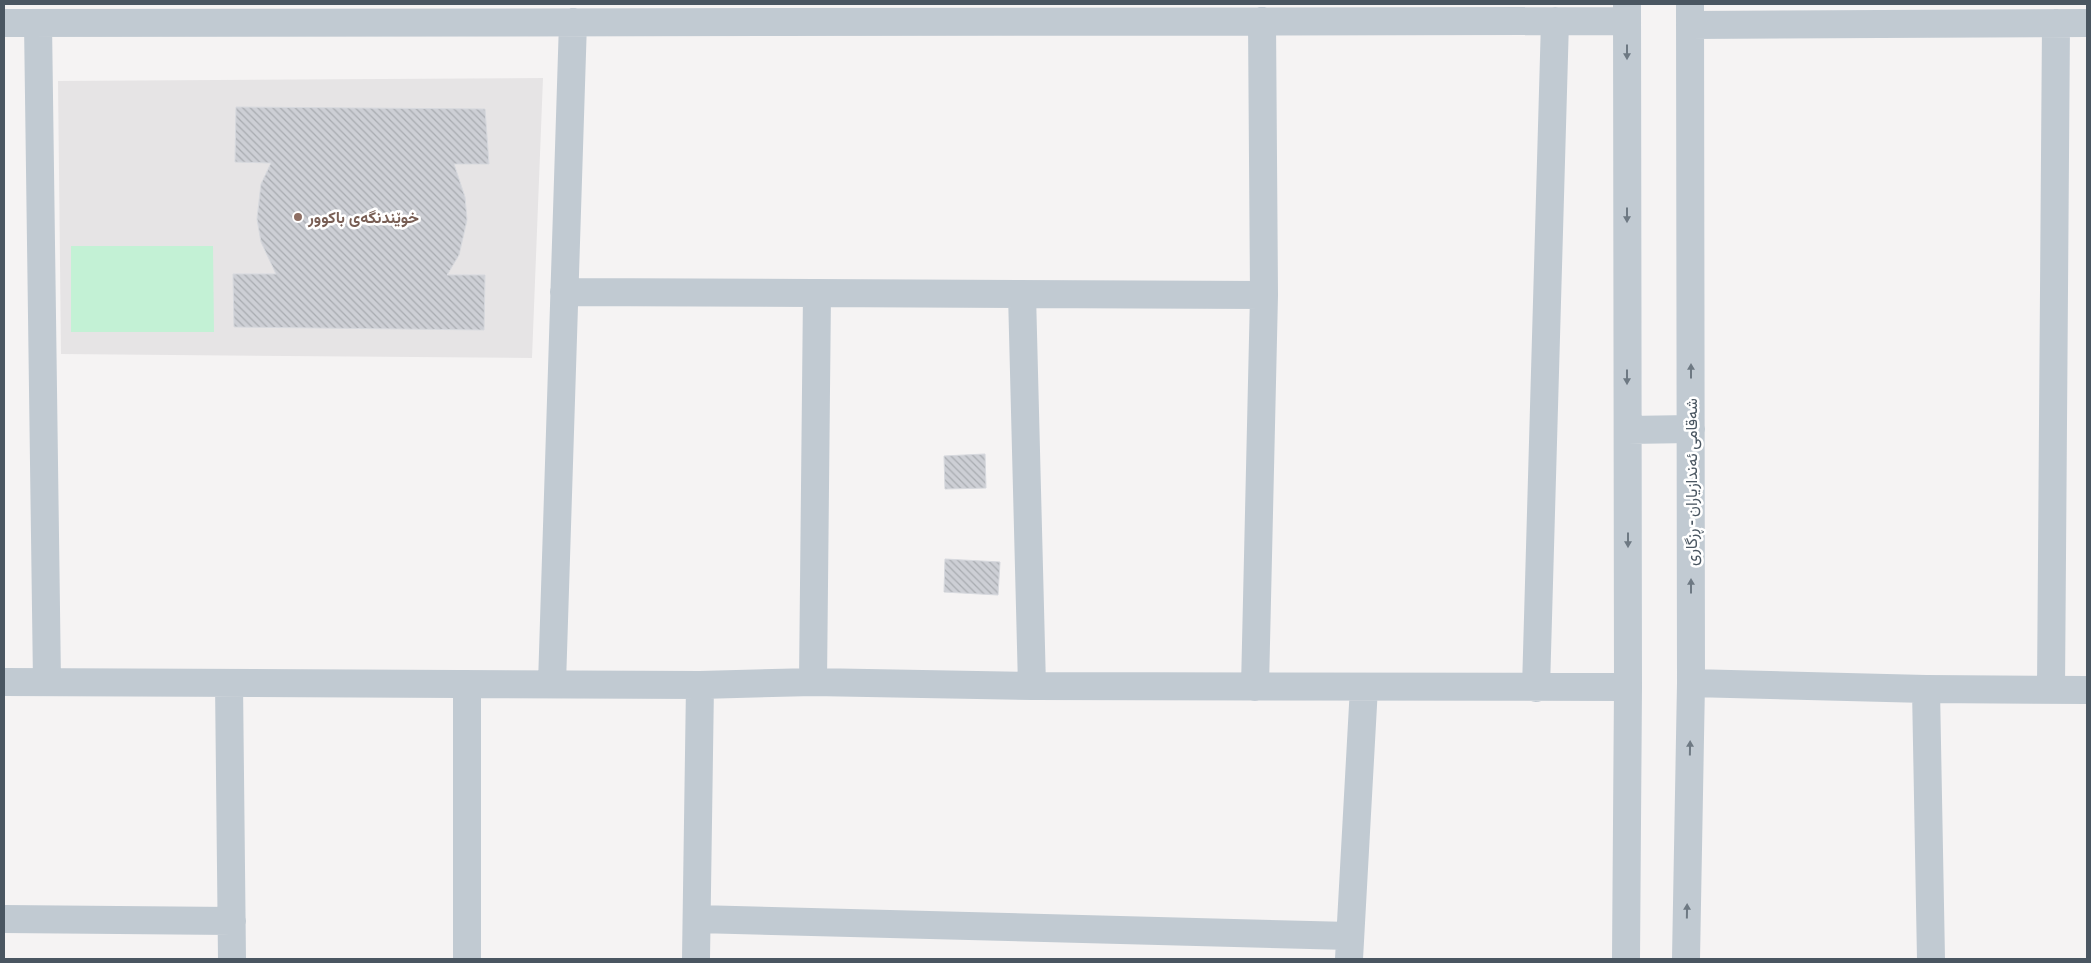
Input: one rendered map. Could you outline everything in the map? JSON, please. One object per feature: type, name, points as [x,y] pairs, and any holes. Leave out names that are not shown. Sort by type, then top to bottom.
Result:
[{"type":"street","points":[[4,23],[308,13],[531,13],[573,22],[775,13],[1262,21],[1364,13],[1555,21],[1627,12],[1628,687],[1626,959]]},
{"type":"street","points":[[1690,14],[1971,13],[2056,23],[2087,23]]},
{"type":"street","name":"شەقامی ئەندازیاران - ڕزگاری","points":[[1686,959],[1691,684],[1690,14]]},
{"type":"street","points":[[1256,687],[1264,295],[1262,21]]},
{"type":"street","points":[[1536,688],[1555,21]]},
{"type":"street","points":[[552,684],[573,22]]},
{"type":"street","points":[[38,23],[47,682]]},
{"type":"street","points":[[2050,690],[2056,23]]},
{"type":"street","points":[[564,292],[1264,295]]},
{"type":"street","points":[[813,682],[817,293]]},
{"type":"street","points":[[1022,294],[1032,686]]},
{"type":"street","points":[[1628,430],[1691,428]]},
{"type":"street","points":[[4,682],[700,685],[813,682],[1032,686],[1628,687]]},
{"type":"street","points":[[229,683],[232,959]]},
{"type":"street","points":[[466,684],[467,959]]},
{"type":"street","points":[[1691,684],[2087,690]]},
{"type":"street","points":[[696,959],[700,685]]},
{"type":"street","points":[[697,919],[1350,948],[1364,687]]},
{"type":"street","points":[[1926,689],[1931,959]]},
{"type":"street","points":[[4,919],[232,921]]},
{"type":"shaded area","name":"خوێندنگەی باکوور","points":[[543,78],[532,358],[61,354],[58,81]]},
{"type":"green space","points":[[71,246],[213,246],[214,332],[71,332]]},
{"type":"building","points":[[236,107],[485,109],[489,164],[454,164],[465,197],[467,220],[459,255],[447,275],[485,275],[484,330],[234,327],[233,274],[276,274],[261,242],[257,219],[261,184],[271,163],[235,162]]},
{"type":"building","points":[[985,454],[986,488],[945,489],[944,456]]},
{"type":"building","points":[[945,559],[1000,562],[998,595],[944,592]]},
{"type":"place","name":"خوێندنگەی باکوور","points":[[298,217]]}]
